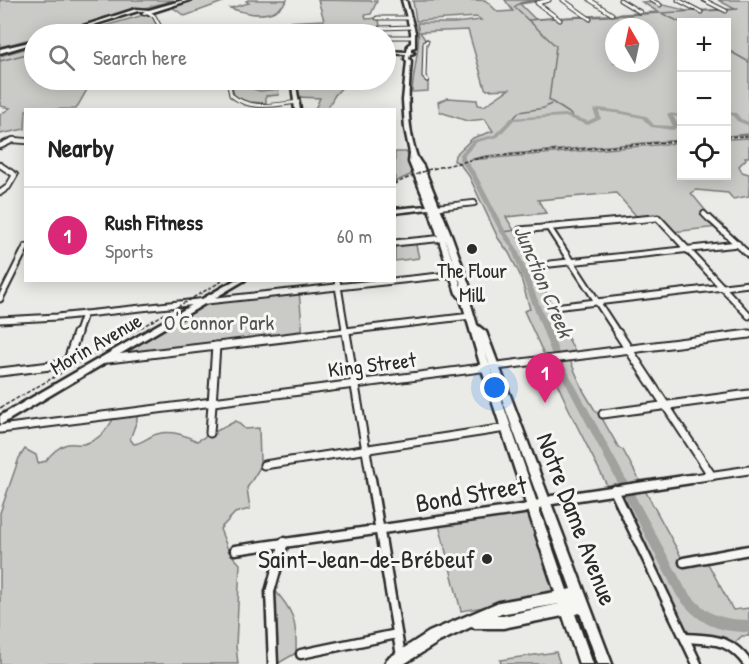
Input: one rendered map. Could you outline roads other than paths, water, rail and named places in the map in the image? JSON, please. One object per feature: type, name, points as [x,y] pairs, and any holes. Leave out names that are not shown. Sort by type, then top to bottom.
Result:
[{"type":"highway","points":[[143,12],[183,0]]},
{"type":"highway","points":[[100,24],[188,0]]},
{"type":"highway","points":[[0,51],[24,45]]},
{"type":"main road","points":[[396,52],[410,53],[412,44],[412,27],[406,1]]},
{"type":"main road","name":"Notre Dame Avenue","points":[[410,53],[406,127],[414,158],[414,168],[434,207],[445,238],[462,274],[468,293],[465,298]]},
{"type":"main road","points":[[295,90],[298,108]]},
{"type":"main road","points":[[396,211],[434,207]]},
{"type":"main road","name":"Notre Dame Avenue","points":[[445,238],[453,275],[460,293],[465,298],[475,327],[474,333],[546,502],[605,664]]},
{"type":"main road","name":"Morin Avenue","points":[[0,421],[239,282]]},
{"type":"main road","name":"Notre Dame Avenue","points":[[489,367],[506,428],[586,664]]},
{"type":"main road","points":[[396,660],[434,637],[471,622],[503,622],[582,600]]},
{"type":"street","points":[[549,0],[540,1],[537,4],[560,20]]},
{"type":"street","points":[[563,0],[590,19]]},
{"type":"street","points":[[590,0],[612,14]]},
{"type":"street","points":[[620,0],[640,12]]},
{"type":"street","points":[[651,0],[660,5]]},
{"type":"street","points":[[678,0],[701,12]]},
{"type":"street","points":[[704,0],[726,11]]},
{"type":"street","points":[[143,12],[158,24]]},
{"type":"street","points":[[143,12],[154,19]]},
{"type":"street","points":[[377,18],[410,18]]},
{"type":"street","points":[[396,28],[412,27]]},
{"type":"street","points":[[396,38],[413,38]]},
{"type":"street","points":[[427,80],[424,77],[425,43],[428,41]]},
{"type":"street","points":[[410,53],[425,53]]},
{"type":"street","points":[[230,90],[231,95],[240,102],[260,105],[298,102]]},
{"type":"street","points":[[0,146],[13,140],[24,141]]},
{"type":"street","points":[[0,165],[15,176],[8,187],[1,192]]},
{"type":"street","points":[[434,207],[474,203]]},
{"type":"street","points":[[704,214],[749,255]]},
{"type":"street","points":[[520,230],[658,218],[749,316]]},
{"type":"street","points":[[549,228],[712,476]]},
{"type":"street","points":[[396,243],[445,238]]},
{"type":"street","points":[[550,264],[738,244]]},
{"type":"street","points":[[0,299],[24,252]]},
{"type":"street","points":[[396,279],[462,274]]},
{"type":"street","points":[[0,320],[84,314],[364,282]]},
{"type":"street","points":[[338,284],[397,634],[396,660]]},
{"type":"street","points":[[554,307],[749,284]]},
{"type":"street","points":[[0,372],[59,365],[68,360],[84,314]]},
{"type":"street","points":[[108,359],[471,316]]},
{"type":"street","name":"King Street","points":[[0,429],[749,334]]},
{"type":"street","points":[[210,433],[216,346]]},
{"type":"street","points":[[603,414],[749,394]]},
{"type":"street","points":[[264,465],[506,428]]},
{"type":"street","name":"Bond Street","points":[[235,550],[379,530],[749,470]]},
{"type":"street","points":[[615,490],[697,664]]},
{"type":"street","points":[[273,664],[270,592],[284,542]]},
{"type":"street","points":[[684,562],[749,550]]},
{"type":"street","points":[[301,654],[397,634]]},
{"type":"street","points":[[685,638],[732,644],[748,664]]},
{"type":"waterway","points":[[528,20],[514,7],[520,3],[535,0]]},
{"type":"waterway","points":[[727,10],[738,9]]},
{"type":"waterway","points":[[702,11],[721,10]]},
{"type":"waterway","points":[[590,17],[696,11]]},
{"type":"waterway","points":[[663,14],[677,21]]},
{"type":"waterway","points":[[559,18],[585,17]]},
{"type":"waterway","points":[[528,20],[554,18]]},
{"type":"waterway","points":[[528,20],[556,46],[549,100],[575,119]]},
{"type":"waterway","points":[[731,52],[749,62]]},
{"type":"waterway","points":[[0,61],[24,55]]},
{"type":"waterway","points":[[513,119],[519,112],[544,108],[551,104]]},
{"type":"waterway","name":"Junction Creek","points":[[677,116],[669,114],[676,126],[673,128],[653,126],[647,119],[638,116],[599,110],[595,110],[599,118],[588,123],[565,115],[513,119],[496,136],[475,141],[462,155],[462,159],[473,174],[514,248],[559,363],[681,592],[695,609],[710,620],[727,625],[749,626]]},
{"type":"waterway","name":"Junction Creek","points":[[731,114],[749,124]]},
{"type":"waterway","points":[[504,232],[516,230]]},
{"type":"railway","points":[[731,137],[749,136]]},
{"type":"railway","points":[[396,183],[427,170],[485,157],[677,141]]},
{"type":"railway","points":[[0,408],[220,282]]},
{"type":"place","name":"The Flour Mill","points":[[472,249]]},
{"type":"place","name":"Rush Fitness","points":[[545,403]]},
{"type":"place","name":"Saint-Jean-de-Brébeuf","points":[[487,559]]},
{"type":"park label","name":"O'Connor Park","points":[[219,323]]}]
